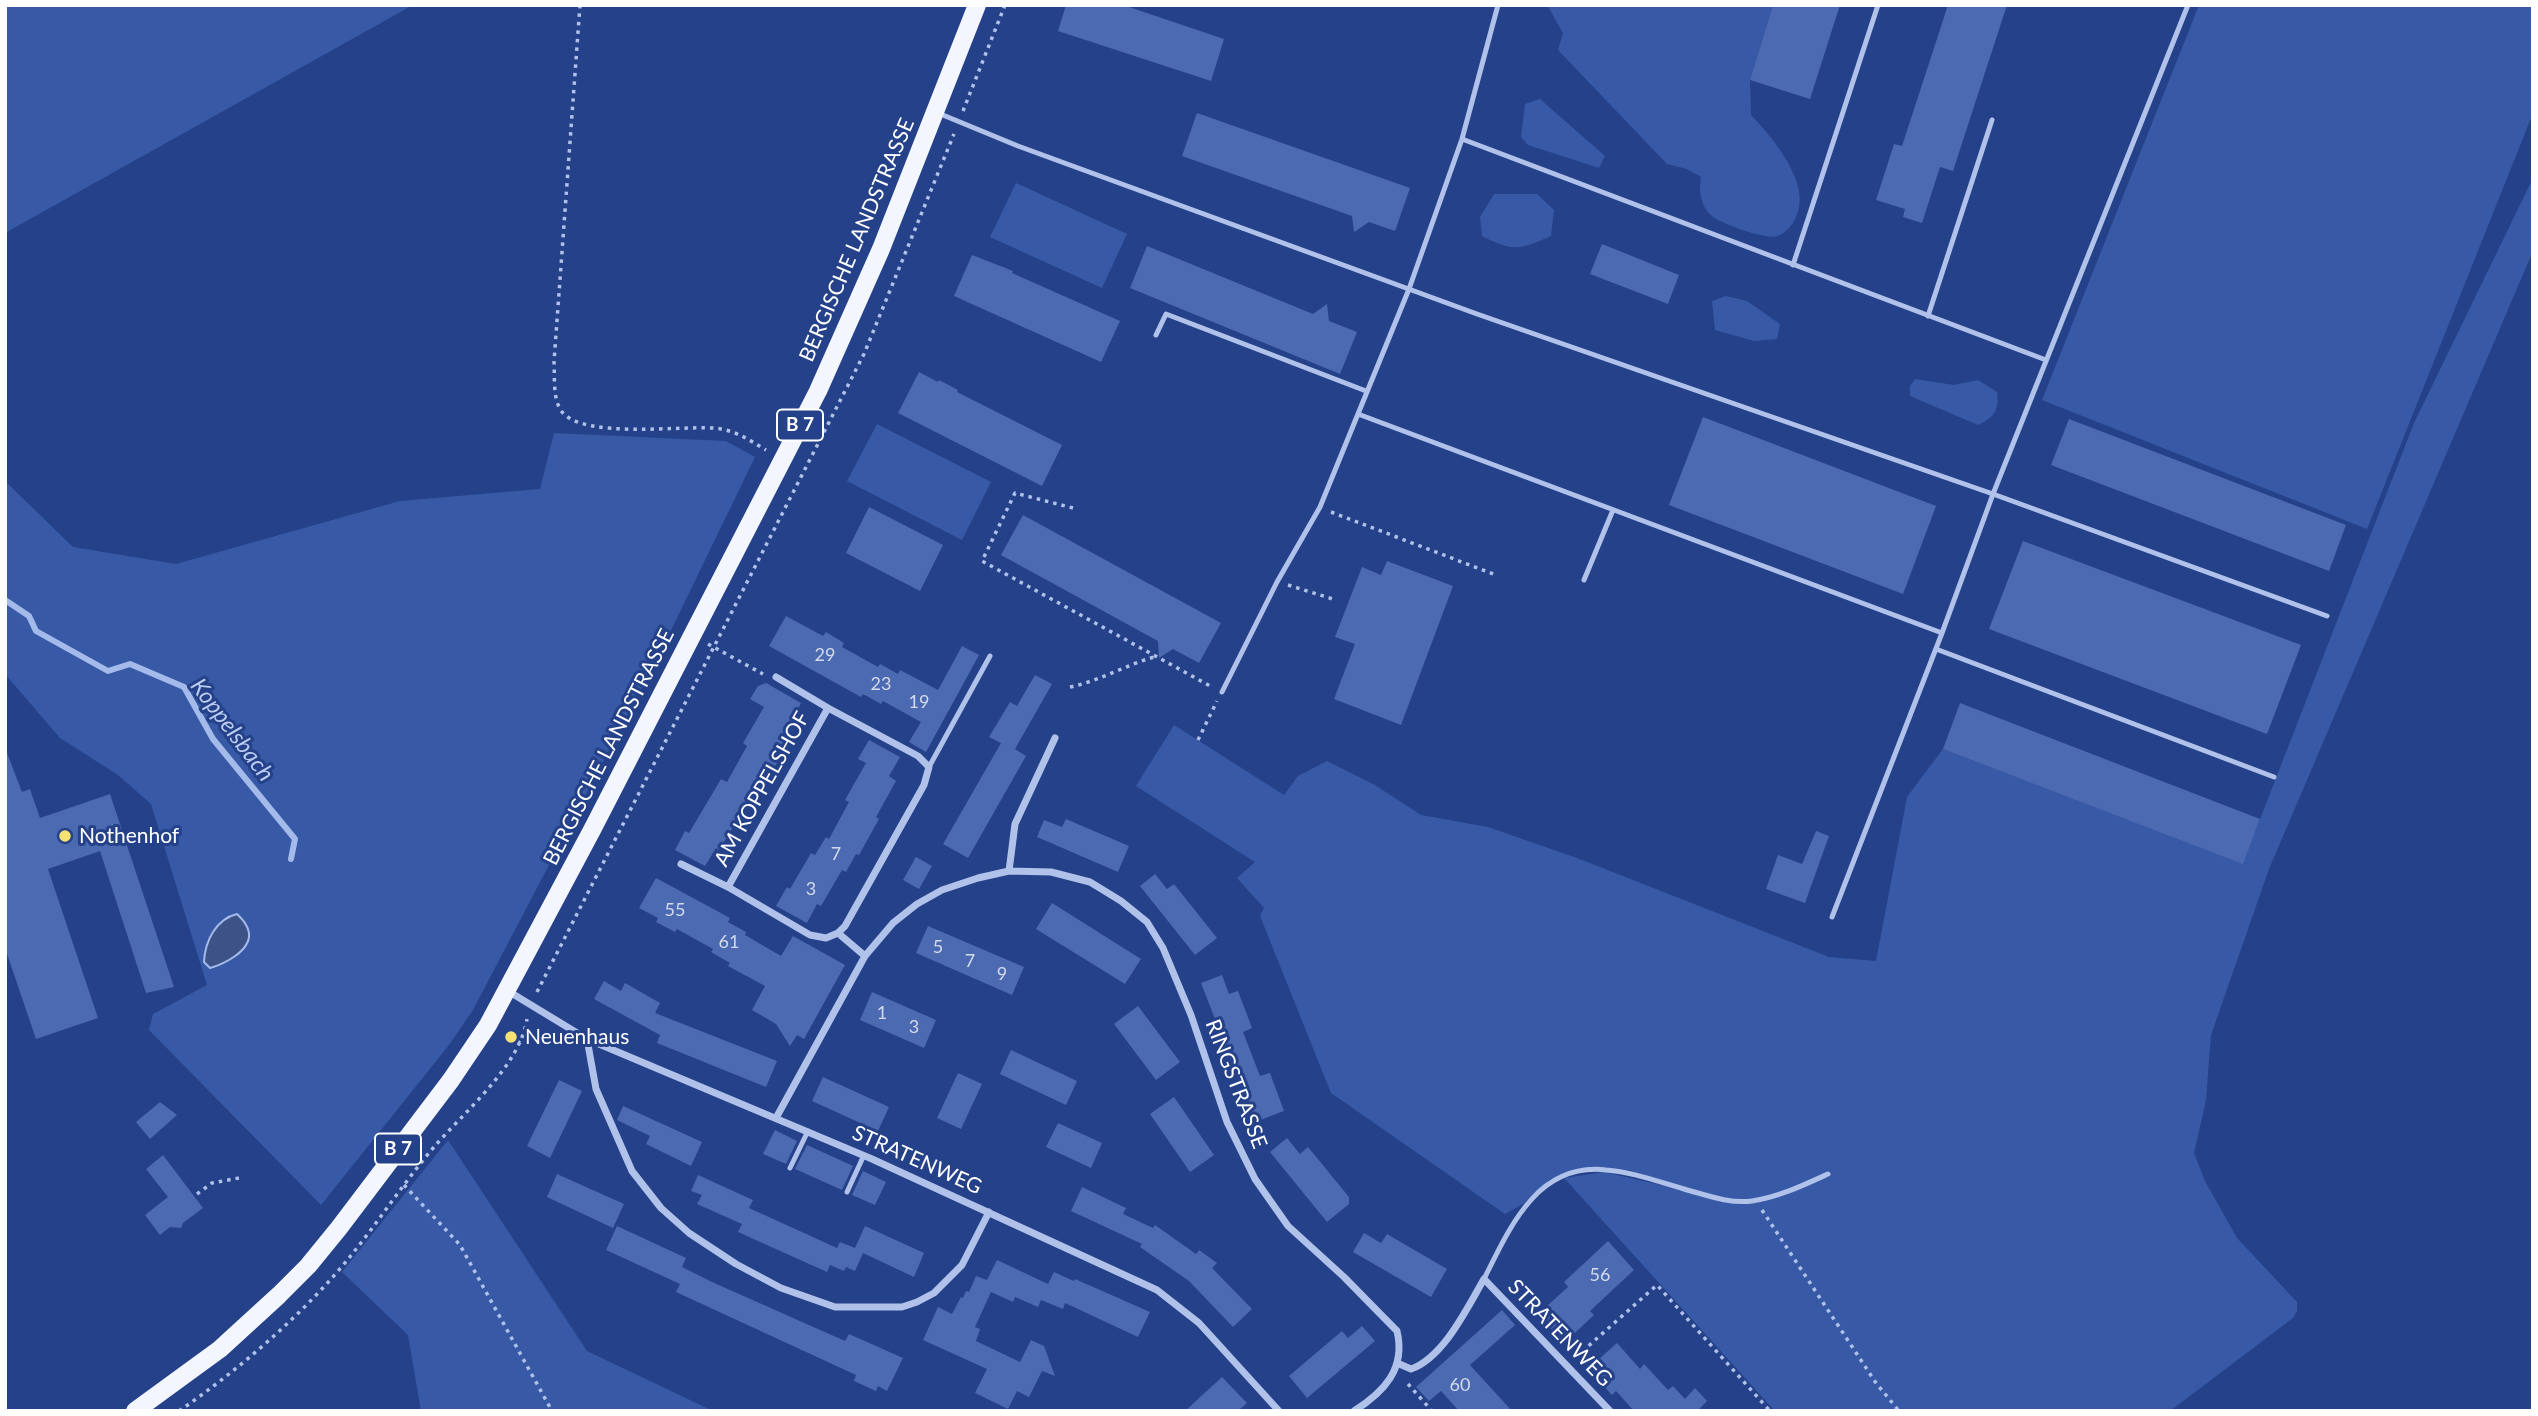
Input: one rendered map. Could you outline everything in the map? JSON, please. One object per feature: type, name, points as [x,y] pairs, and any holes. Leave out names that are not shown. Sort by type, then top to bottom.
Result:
[{"type":"main road","name":"BERGISCHE LANDSTRASSE","points":[[135,1411],[220,1349],[272,1303],[308,1266],[452,1080],[507,991],[783,458],[852,318],[977,5]]},
{"type":"street","name":"AM KOPPELSHOF","points":[[776,677],[918,757],[929,767]]},
{"type":"street","name":"AM KOPPELSHOF","points":[[728,887],[828,708]]},
{"type":"street","points":[[1009,871],[1015,824],[1055,738]]},
{"type":"street","points":[[864,956],[838,933],[845,926],[923,785],[929,767]]},
{"type":"street","name":"AM KOPPELSHOF","points":[[681,864],[728,887],[810,935],[826,938],[838,933]]},
{"type":"street","name":"RINGSTRASSE","points":[[776,1118],[864,956],[893,923],[942,890],[1009,871],[1051,872],[1090,882],[1121,901],[1147,922],[1174,970],[1227,1122],[1255,1179],[1288,1226],[1344,1277],[1397,1331],[1397,1363],[1391,1376],[1374,1398],[1354,1411]]},
{"type":"street","name":"STRATENWEG","points":[[507,991],[587,1039],[864,1155],[1157,1290],[1185,1310],[1212,1336],[1279,1411]]},
{"type":"street","points":[[587,1039],[596,1089],[632,1171],[661,1208],[698,1239],[781,1289],[835,1307],[902,1307],[917,1302],[934,1293],[962,1265],[989,1212]]},
{"type":"street","name":"STRATENWEG","points":[[1484,1279],[1610,1411]]},
{"type":"street","points":[[1397,1363],[1412,1369],[1433,1355],[1454,1328],[1484,1279]]},
{"type":"lane","points":[[1222,692],[1277,582],[1320,508],[1409,289],[1462,139],[1497,5]]},
{"type":"lane","points":[[1793,265],[1878,5]]},
{"type":"lane","points":[[1832,917],[1993,494],[2188,5]]},
{"type":"lane","points":[[935,112],[1018,146],[1409,289],[1993,494],[2326,617]]},
{"type":"lane","points":[[1928,316],[1992,120]]},
{"type":"lane","points":[[1462,139],[2046,360]]},
{"type":"lane","points":[[1156,335],[1166,314],[1366,391]]},
{"type":"lane","points":[[1358,414],[1942,632]]},
{"type":"lane","points":[[1584,580],[1613,510]]},
{"type":"lane","points":[[1936,649],[2274,777]]},
{"type":"lane","points":[[929,767],[990,656]]},
{"type":"lane","points":[[790,1168],[808,1132]]},
{"type":"lane","points":[[847,1192],[864,1155]]},
{"type":"lane","points":[[1484,1279],[1511,1225],[1529,1201],[1553,1182],[1566,1176],[1604,1169],[1718,1199],[1755,1200],[1796,1188],[1828,1174]]},
{"type":"path","points":[[580,5],[554,362],[556,396],[562,413],[579,423],[608,427],[654,430],[714,428],[745,436],[783,458]]},
{"type":"path","points":[[1073,508],[1014,493],[982,561],[1195,677]]},
{"type":"path","points":[[1320,508],[1496,575]]},
{"type":"path","points":[[1277,582],[1336,600]]},
{"type":"path","points":[[715,648],[775,680],[776,677]]},
{"type":"path","points":[[1070,687],[1154,657]]},
{"type":"path","points":[[1198,740],[1222,692]]},
{"type":"path","points":[[511,1037],[520,1043]]},
{"type":"path","points":[[197,1194],[212,1183],[239,1178]]},
{"type":"path","points":[[404,1185],[460,1245],[552,1411]]},
{"type":"path","points":[[1755,1200],[1876,1383],[1899,1411]]},
{"type":"path","points":[[1566,1366],[1657,1285],[1770,1411]]},
{"type":"path","points":[[1391,1376],[1407,1383],[1432,1411]]},
{"type":"shaded area","points":[[5,5],[413,5],[5,233]]},
{"type":"shaded area","points":[[1547,5],[1773,5],[1750,80],[1751,115],[1770,136],[1795,176],[1800,204],[1789,228],[1778,236],[1764,236],[1734,227],[1712,216],[1701,198],[1701,177],[1687,169],[1667,164],[1558,50],[1563,33]]},
{"type":"shaded area","points":[[2199,5],[2533,5],[2533,113],[2367,529],[2042,400]]},
{"type":"shaded area","points":[[1540,99],[1605,156],[1599,168],[1528,145],[1521,137],[1525,104]]},
{"type":"shaded area","points":[[2533,178],[2533,251],[2269,869],[2211,1035],[2206,1100],[2194,1153],[2205,1181],[2237,1238],[2297,1302],[2297,1311],[2293,1318],[2170,1411],[1775,1411],[1564,1178],[1604,1172],[1665,1186],[1630,1170],[1589,1168],[1551,1179],[1523,1204],[1505,1214],[1331,1093],[1260,916],[1264,908],[1237,878],[1255,862],[1136,786],[1174,725],[1284,795],[1298,776],[1327,761],[1375,785],[1421,815],[1488,827],[1577,858],[1829,957],[1876,961],[1907,797],[1943,749],[2243,863],[2414,423]]},
{"type":"shaded area","points":[[1016,183],[1127,234],[1102,288],[990,237]]},
{"type":"shaded area","points":[[1494,194],[1537,194],[1554,210],[1551,236],[1532,244],[1509,247],[1482,236],[1480,217]]},
{"type":"shaded area","points":[[1726,296],[1747,301],[1780,324],[1777,339],[1754,341],[1715,330],[1712,301]]},
{"type":"shaded area","points":[[1915,379],[1954,385],[1978,380],[1997,392],[1996,408],[1992,416],[1978,425],[1910,396],[1910,386]]},
{"type":"shaded area","points":[[877,424],[991,482],[962,540],[847,481]]},
{"type":"shaded area","points":[[554,433],[726,441],[755,457],[661,651],[473,1010],[449,1045],[321,1205],[149,1030],[153,1014],[207,985],[151,804],[118,775],[60,738],[5,674],[5,481],[73,547],[176,564],[400,501],[540,489]]},
{"type":"shaded area","points":[[237,914],[249,933],[246,945],[229,960],[210,968],[204,962],[209,939],[223,921]]},
{"type":"shaded area","points":[[448,1140],[587,1351],[713,1411],[421,1411],[408,1335],[342,1272]]},
{"type":"building","points":[[1066,5],[1123,5],[1224,39],[1211,81],[1058,31]]},
{"type":"building","points":[[1773,5],[1840,5],[1810,99],[1750,80]]},
{"type":"building","points":[[1948,5],[2007,5],[1953,171],[1940,167],[1922,223],[1903,217],[1905,209],[1876,200],[1894,144],[1902,146]]},
{"type":"building","points":[[1197,113],[1410,188],[1395,231],[1369,222],[1354,232],[1352,216],[1182,156]]},
{"type":"building","points":[[1602,244],[1679,275],[1668,304],[1590,274]]},
{"type":"building","points":[[1147,246],[1313,314],[1327,304],[1329,321],[1357,332],[1340,374],[1130,288]]},
{"type":"building","points":[[972,255],[1120,321],[1101,362],[954,296]]},
{"type":"building","points":[[919,372],[1062,445],[1042,486],[898,413]]},
{"type":"building","points":[[1703,417],[1936,506],[1903,594],[1669,505]]},
{"type":"building","points":[[2069,419],[2346,525],[2329,571],[2051,465]]},
{"type":"building","points":[[869,507],[943,545],[920,591],[846,553]]},
{"type":"building","points":[[1023,515],[1221,623],[1199,663],[1173,649],[1159,658],[1158,641],[1001,555]]},
{"type":"building","points":[[2023,541],[2301,645],[2267,734],[1989,629]]},
{"type":"building","points":[[1387,561],[1453,586],[1401,725],[1334,699],[1355,644],[1335,637],[1362,567],[1381,575]]},
{"type":"building","points":[[786,616],[823,636],[826,632],[844,643],[842,647],[878,667],[880,664],[898,674],[900,670],[938,690],[962,646],[979,655],[926,752],[909,742],[921,722],[883,701],[881,704],[863,694],[861,697],[769,646]]},
{"type":"building","points":[[1035,675],[1052,684],[1015,749],[1026,756],[968,858],[943,844],[1001,743],[989,737],[1010,702],[1017,706]]},
{"type":"building","points":[[766,683],[801,703],[791,722],[794,724],[757,799],[752,796],[719,850],[716,848],[705,866],[675,850],[685,831],[689,833],[721,779],[727,782],[747,746],[743,743],[764,707],[750,699],[758,686]]},
{"type":"building","points":[[1960,703],[2260,819],[2243,864],[1943,749]]},
{"type":"building","points":[[869,740],[900,757],[889,776],[896,781],[859,855],[856,854],[846,872],[842,870],[821,906],[817,904],[807,923],[776,906],[787,887],[790,889],[811,853],[815,855],[826,837],[829,839],[849,802],[845,800],[866,763],[858,759]]},
{"type":"building","points":[[5,753],[22,792],[30,789],[40,818],[110,794],[174,987],[146,993],[100,851],[48,869],[98,1018],[36,1039],[5,948]]},
{"type":"building","points":[[1066,819],[1129,846],[1118,872],[1037,837],[1044,820],[1062,827]]},
{"type":"building","points":[[1816,831],[1829,836],[1805,903],[1766,889],[1778,855],[1802,864]]},
{"type":"building","points":[[916,857],[932,866],[919,889],[903,880]]},
{"type":"building","points":[[1155,874],[1167,889],[1174,884],[1217,938],[1195,955],[1140,886]]},
{"type":"building","points":[[656,878],[730,918],[728,922],[746,932],[745,935],[781,956],[793,936],[845,965],[804,1039],[797,1035],[790,1046],[776,1024],[752,1010],[765,986],[728,966],[730,963],[711,952],[713,949],[677,929],[675,932],[656,922],[658,918],[639,908]]},
{"type":"building","points":[[1052,903],[1141,959],[1125,984],[1036,929]]},
{"type":"building","points":[[928,926],[1024,967],[1012,995],[916,953]]},
{"type":"building","points":[[1222,975],[1229,994],[1238,991],[1252,1028],[1243,1032],[1260,1076],[1270,1073],[1284,1111],[1255,1122],[1201,983]]},
{"type":"building","points":[[604,981],[621,991],[625,983],[660,1003],[655,1013],[777,1061],[766,1087],[657,1043],[660,1035],[594,999]]},
{"type":"building","points":[[872,992],[936,1020],[924,1048],[860,1020]]},
{"type":"building","points":[[1138,1006],[1180,1062],[1156,1080],[1114,1024]]},
{"type":"building","points":[[1011,1050],[1077,1081],[1066,1105],[1000,1074]]},
{"type":"building","points":[[958,1073],[982,1084],[961,1129],[937,1118]]},
{"type":"building","points":[[823,1077],[889,1107],[878,1131],[812,1101]]},
{"type":"building","points":[[559,1080],[582,1091],[550,1158],[527,1146]]},
{"type":"building","points":[[1174,1097],[1214,1155],[1190,1172],[1150,1114]]},
{"type":"building","points":[[160,1102],[177,1115],[150,1139],[136,1122]]},
{"type":"building","points":[[623,1106],[702,1142],[691,1166],[646,1144],[650,1136],[617,1120]]},
{"type":"building","points":[[1058,1123],[1102,1143],[1091,1168],[1046,1147]]},
{"type":"building","points":[[775,1130],[797,1141],[786,1164],[763,1154]]},
{"type":"building","points":[[1287,1138],[1300,1154],[1308,1147],[1349,1197],[1349,1204],[1327,1222],[1270,1152]]},
{"type":"building","points":[[807,1145],[853,1166],[842,1190],[795,1169]]},
{"type":"building","points":[[163,1155],[203,1208],[183,1223],[181,1228],[170,1227],[160,1235],[145,1215],[168,1197],[146,1169]]},
{"type":"building","points":[[863,1171],[886,1182],[875,1205],[852,1195]]},
{"type":"building","points":[[557,1174],[624,1204],[613,1228],[547,1197]]},
{"type":"building","points":[[698,1175],[753,1200],[749,1208],[837,1248],[840,1242],[855,1248],[865,1226],[924,1253],[914,1277],[863,1253],[855,1271],[846,1267],[844,1271],[830,1265],[827,1272],[738,1232],[742,1224],[697,1204],[702,1195],[691,1191]]},
{"type":"building","points":[[1082,1187],[1126,1208],[1123,1214],[1153,1228],[1155,1225],[1196,1254],[1199,1250],[1217,1263],[1212,1268],[1252,1309],[1233,1327],[1189,1281],[1140,1247],[1142,1244],[1071,1211]]},
{"type":"building","points":[[617,1226],[686,1258],[682,1267],[712,1282],[845,1341],[849,1334],[903,1358],[887,1391],[878,1386],[876,1391],[854,1381],[856,1375],[676,1292],[680,1284],[606,1250]]},
{"type":"building","points":[[1364,1233],[1381,1243],[1387,1234],[1447,1269],[1431,1297],[1353,1252]]},
{"type":"building","points":[[1608,1241],[1634,1270],[1590,1311],[1594,1315],[1564,1343],[1538,1314],[1568,1287],[1564,1282]]},
{"type":"building","points":[[997,1260],[1048,1284],[1054,1272],[1074,1281],[1075,1279],[1150,1312],[1138,1337],[1065,1303],[1063,1309],[1041,1300],[1038,1307],[1015,1297],[1013,1302],[991,1292],[975,1327],[980,1329],[976,1341],[1020,1362],[1031,1340],[1044,1346],[1055,1376],[1042,1371],[1029,1397],[1017,1391],[1008,1409],[975,1393],[987,1369],[923,1340],[938,1307],[952,1314],[961,1297],[963,1298],[966,1291],[969,1292],[976,1276],[987,1280]]},
{"type":"building","points":[[1502,1310],[1515,1325],[1470,1365],[1512,1411],[1459,1411],[1441,1391],[1429,1401],[1416,1387]]},
{"type":"building","points":[[1362,1326],[1375,1341],[1307,1398],[1289,1376],[1342,1331],[1348,1338]]},
{"type":"building","points":[[1617,1343],[1640,1369],[1644,1364],[1668,1390],[1673,1386],[1685,1399],[1695,1388],[1707,1401],[1697,1411],[1634,1411],[1616,1391],[1612,1395],[1588,1369]]},
{"type":"building","points":[[1222,1377],[1247,1403],[1238,1411],[1185,1411]]},
{"type":"waterway","name":"Koppelsbach","points":[[5,600],[29,616],[36,631],[108,671],[130,664],[184,687],[213,739],[295,839],[291,859]]},
{"type":"place","name":"Nothenhof","points":[[65,836]]},
{"type":"place","name":"Neuenhaus","points":[[511,1037]]}]
